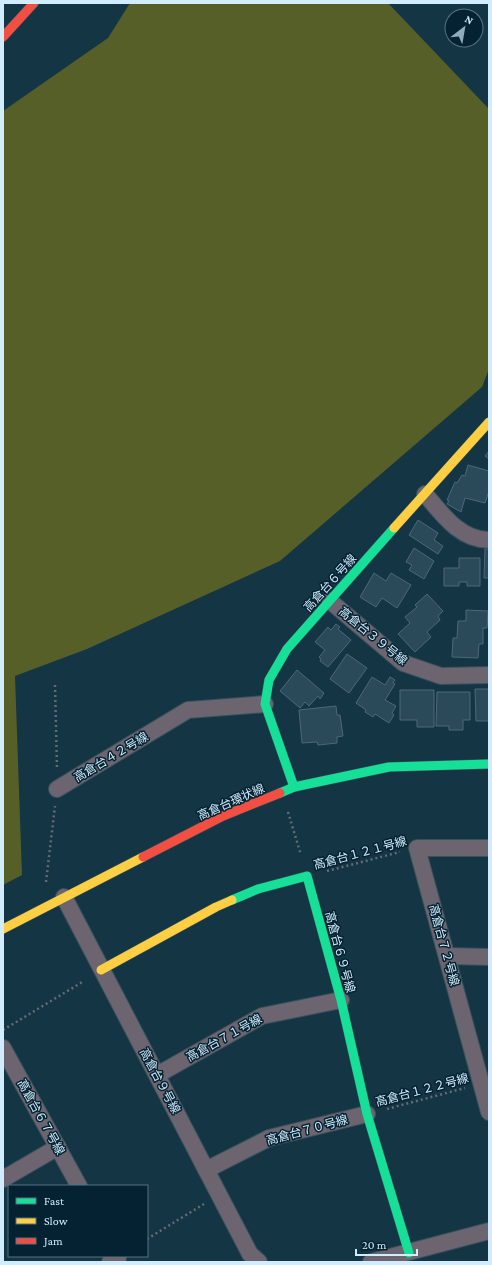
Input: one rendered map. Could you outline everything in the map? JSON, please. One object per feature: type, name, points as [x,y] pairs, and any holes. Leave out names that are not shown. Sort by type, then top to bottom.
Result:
[{"type":"street","points":[[3,37],[34,3]]},
{"type":"street","name":"高倉台６号線","points":[[294,788],[265,704],[269,680],[287,649],[489,422]]},
{"type":"street","points":[[425,494],[455,528],[480,540],[489,540]]},
{"type":"street","name":"高倉台３９号線","points":[[330,601],[403,663],[441,676],[489,676]]},
{"type":"street","name":"高倉台４２号線","points":[[57,789],[188,710],[265,704]]},
{"type":"street","name":"高倉台環状線","points":[[3,929],[223,816],[294,788],[389,767],[489,764]]},
{"type":"street","points":[[417,848],[489,848]]},
{"type":"street","name":"高倉台７２号線","points":[[417,848],[483,1078],[489,1112]]},
{"type":"street","points":[[101,970],[216,906],[258,890],[307,876]]},
{"type":"street","name":"高倉台６９号線","points":[[307,876],[341,1000],[367,1114],[409,1253]]},
{"type":"street","name":"高倉台９号線","points":[[64,897],[250,1254],[259,1262]]},
{"type":"street","points":[[447,956],[489,956]]},
{"type":"street","name":"高倉台７１号線","points":[[157,1075],[262,1016],[341,1000]]},
{"type":"street","name":"高倉台６７号線","points":[[3,1048],[78,1185]]},
{"type":"street","name":"高倉台７０号線","points":[[206,1170],[269,1138],[367,1114]]},
{"type":"street","points":[[3,1179],[58,1147]]},
{"type":"street","points":[[371,1262],[489,1231]]},
{"type":"street","points":[[110,1262],[118,1257]]},
{"type":"path","name":"高倉台４２号線","points":[[55,685],[57,789]]},
{"type":"path","points":[[46,885],[57,789]]},
{"type":"path","points":[[288,810],[307,876]]},
{"type":"path","name":"高倉台１２１号線","points":[[307,876],[417,848]]},
{"type":"path","points":[[3,1030],[101,970]]},
{"type":"path","name":"高倉台１２２号線","points":[[367,1114],[483,1078]]},
{"type":"path","points":[[148,1238],[219,1195]]},
{"type":"green space","points":[[130,3],[388,3],[489,109],[489,369],[482,387],[280,561],[87,649],[15,676],[22,875],[3,885],[3,111],[108,38]]},
{"type":"building","points":[[489,451],[489,459],[485,456]]},
{"type":"building","points":[[468,465],[489,471],[489,491],[485,503],[465,498],[461,512],[447,504],[449,501],[447,500],[455,482],[457,483],[462,475],[465,476]]},
{"type":"building","points":[[418,520],[438,533],[434,540],[443,546],[438,554],[409,535]]},
{"type":"building","points":[[414,548],[434,561],[424,579],[409,570],[412,565],[406,562]]},
{"type":"building","points":[[485,549],[489,549],[489,578],[484,578]]},
{"type":"building","points":[[459,558],[480,558],[480,586],[467,586],[467,582],[459,582],[459,586],[444,586],[444,568],[459,568]]},
{"type":"building","points":[[374,573],[386,581],[391,573],[411,585],[397,608],[382,598],[376,607],[360,597]]},
{"type":"building","points":[[427,594],[443,611],[438,616],[440,620],[427,632],[431,637],[415,652],[398,634],[410,623],[405,617],[417,607],[415,605]]},
{"type":"building","points":[[466,610],[488,611],[487,628],[483,628],[483,644],[479,644],[478,658],[452,657],[453,638],[457,638],[458,621],[466,621]]},
{"type":"building","points":[[336,624],[340,627],[338,629],[351,640],[328,667],[320,661],[321,659],[319,657],[325,650],[315,642],[328,627],[331,630]]},
{"type":"building","points":[[347,654],[367,668],[349,693],[330,679]]},
{"type":"building","points":[[297,670],[324,693],[320,699],[318,696],[309,706],[305,702],[300,708],[280,691]]},
{"type":"building","points":[[372,677],[385,685],[390,677],[395,680],[393,683],[395,684],[385,700],[396,706],[392,713],[394,715],[389,723],[375,714],[373,717],[365,712],[366,710],[356,703]]},
{"type":"building","points":[[475,689],[489,689],[489,721],[476,721]]},
{"type":"building","points":[[400,690],[434,690],[434,727],[417,727],[417,720],[400,720]]},
{"type":"building","points":[[437,692],[470,692],[470,720],[463,720],[463,730],[449,730],[449,726],[436,726]]},
{"type":"building","points":[[336,706],[337,715],[340,715],[343,736],[337,737],[337,743],[318,745],[317,742],[302,743],[299,710]]},
{"type":"traffic: fast","points":[[294,787],[265,704],[269,680],[287,649],[394,528]]},
{"type":"traffic: fast","points":[[280,793],[294,787],[389,767],[489,764]]},
{"type":"traffic: fast","points":[[232,900],[258,889],[307,876],[341,1000],[367,1114],[409,1253]]},
{"type":"traffic: slow","points":[[394,528],[489,422]]},
{"type":"traffic: slow","points":[[3,929],[143,857]]},
{"type":"traffic: slow","points":[[101,970],[216,907],[232,900]]},
{"type":"traffic: jam","points":[[3,37],[34,3]]},
{"type":"traffic: jam","points":[[143,857],[223,816],[280,793]]}]
